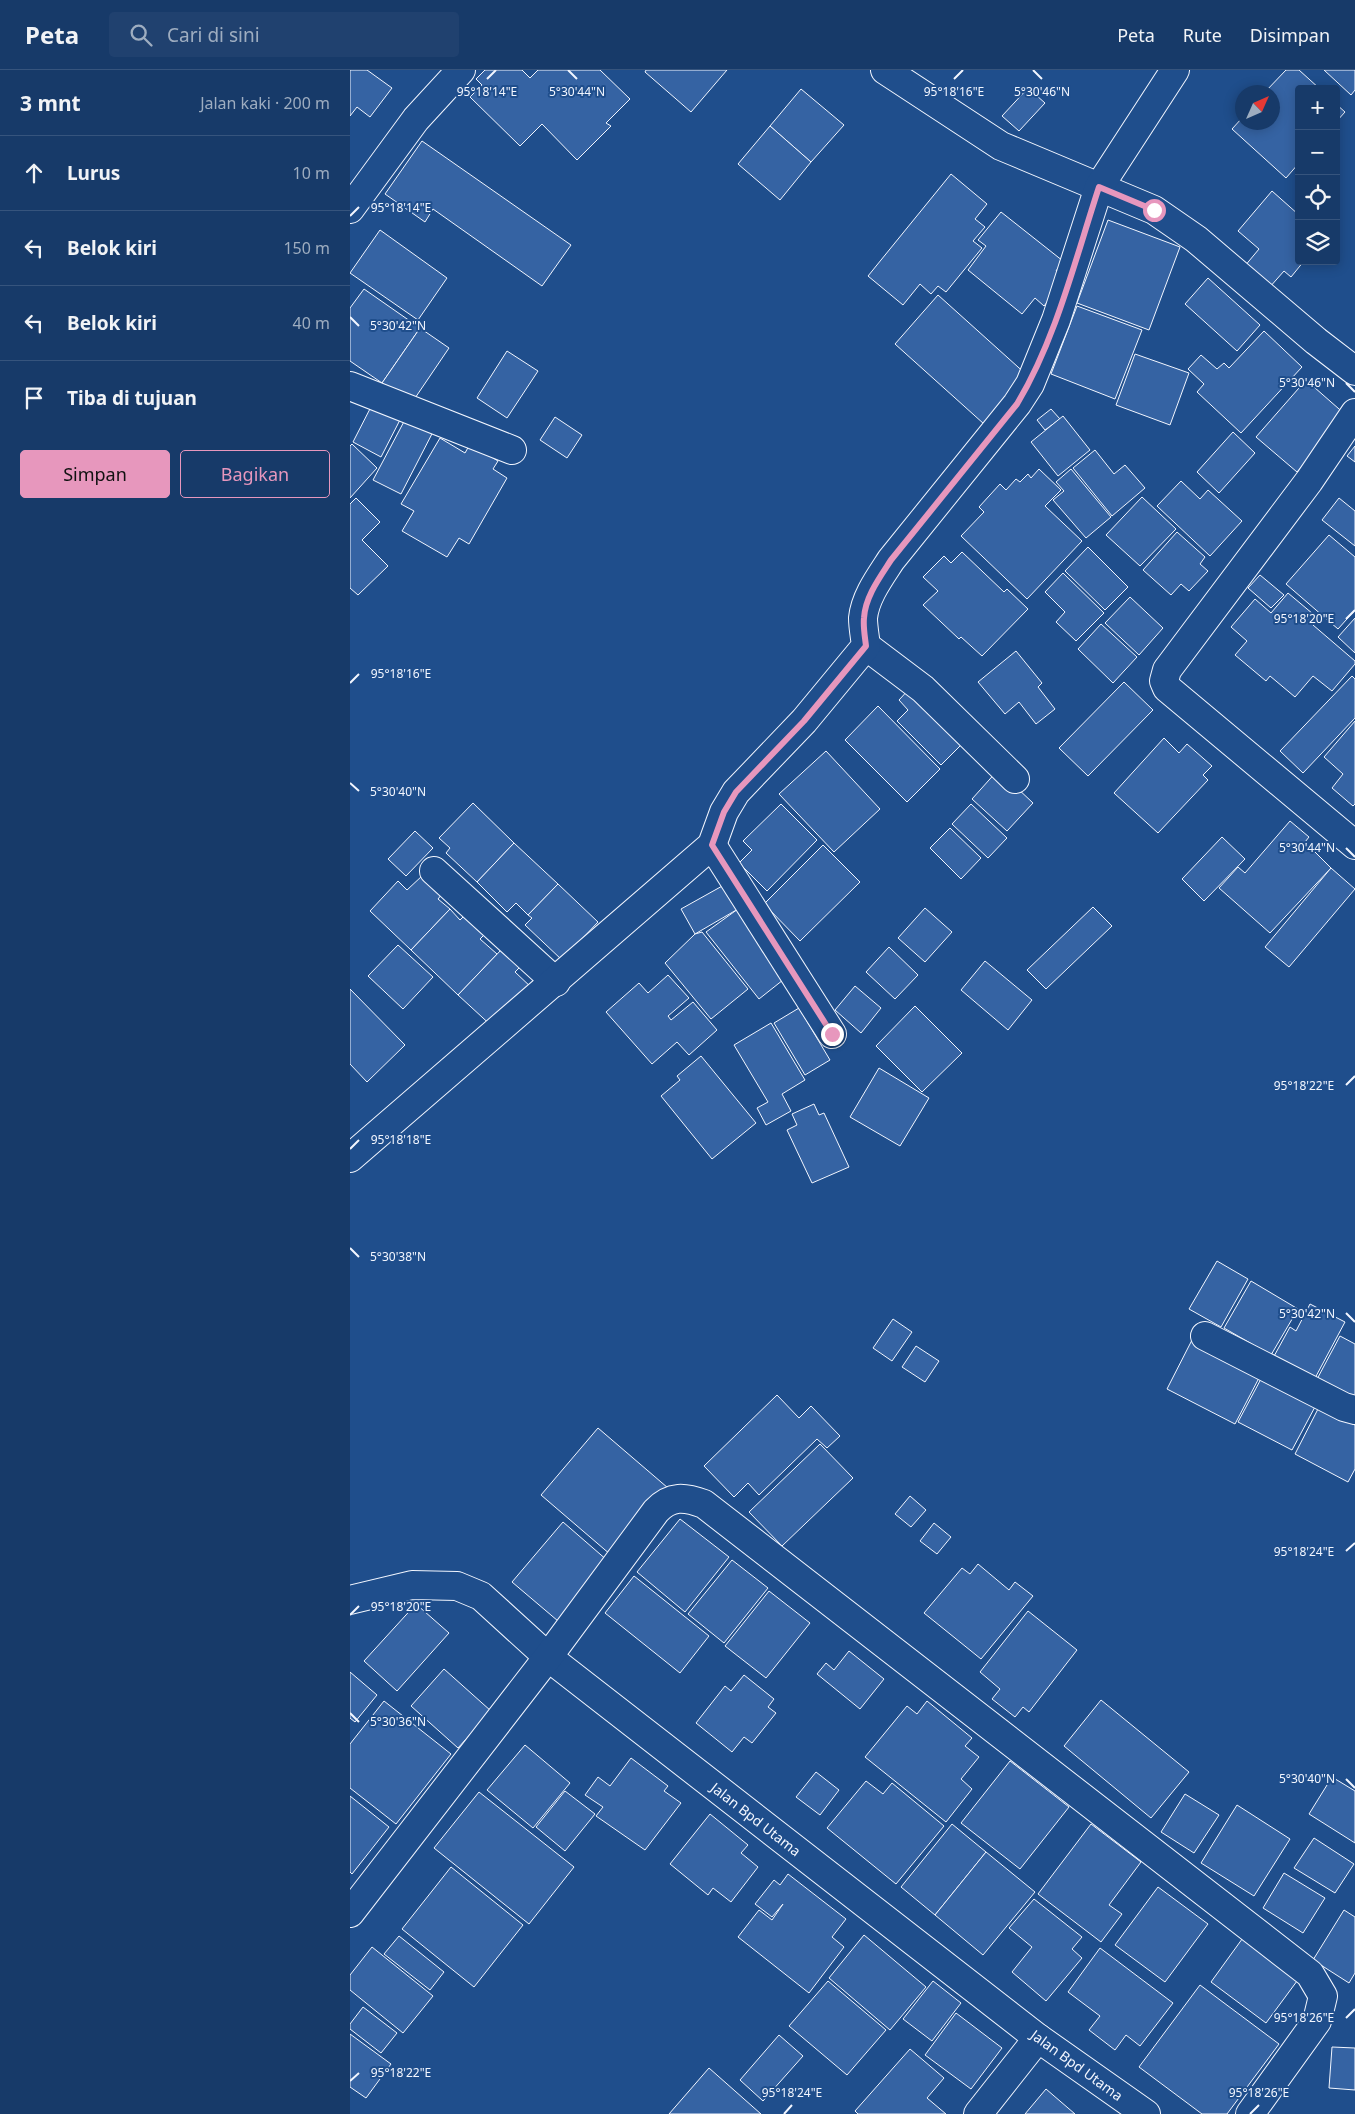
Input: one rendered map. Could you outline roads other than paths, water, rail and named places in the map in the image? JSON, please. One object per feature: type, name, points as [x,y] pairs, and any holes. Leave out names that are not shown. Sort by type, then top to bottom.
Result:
[{"type":"street","points":[[350,209],[416,119],[461,70]]},
{"type":"street","points":[[885,70],[1001,146],[1154,210],[1196,239],[1316,342],[1355,371]]},
{"type":"street","points":[[350,1158],[477,1047],[556,982],[712,845],[724,812],[736,792],[804,721],[866,646],[864,618],[868,601],[883,572],[1017,404],[1030,384],[1056,320],[1099,187],[1175,70]]},
{"type":"street","points":[[350,386],[512,450]]},
{"type":"street","points":[[1355,413],[1309,481],[1167,670],[1164,681],[1167,688],[1355,845]]},
{"type":"street","points":[[866,646],[924,690],[1014,779]]},
{"type":"street","points":[[712,845],[832,1034]]},
{"type":"street","points":[[434,871],[556,982]]},
{"type":"street","points":[[1206,1336],[1344,1407],[1355,1410]]},
{"type":"street","points":[[350,1913],[548,1658],[663,1504],[674,1498],[687,1498],[704,1504],[1310,1974],[1323,1996],[1317,2021],[1250,2114]]},
{"type":"street","name":"Jalan Bpd Utama","points":[[350,1600],[412,1585],[457,1586],[481,1596],[548,1658],[1038,2038],[1146,2114]]},
{"type":"street","points":[[978,2114],[1038,2038]]}]
